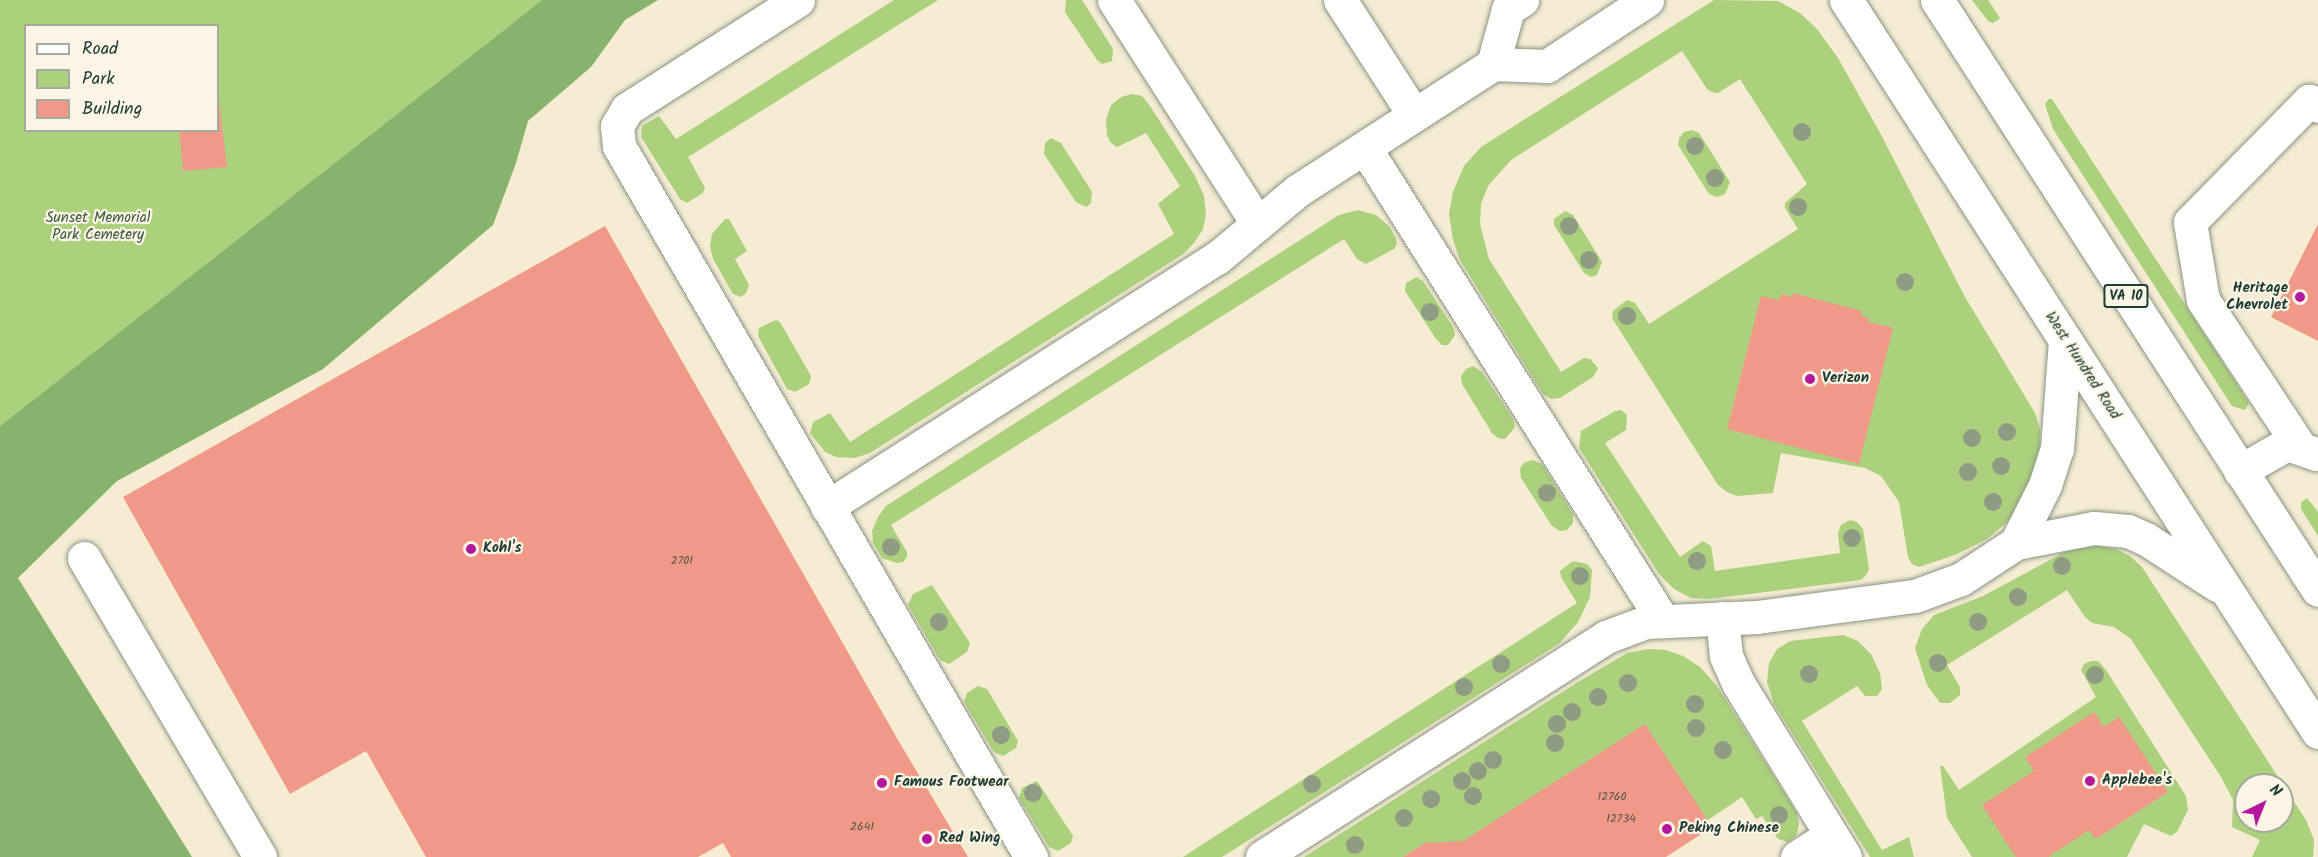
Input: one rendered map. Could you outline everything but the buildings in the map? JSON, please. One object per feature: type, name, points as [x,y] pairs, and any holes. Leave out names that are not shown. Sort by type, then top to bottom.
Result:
[{"type":"main road","points":[[798,0],[627,110],[617,126],[619,146],[1031,857]]},
{"type":"main road","points":[[1114,0],[1258,224]]},
{"type":"main road","points":[[1340,0],[1414,115]]},
{"type":"main road","points":[[1493,64],[1508,9],[1522,0]]},
{"type":"main road","points":[[827,507],[1217,258],[1297,192],[1493,64],[1547,66],[1647,0]]},
{"type":"main road","name":"West Hundred Road","points":[[1846,0],[2318,732]]},
{"type":"main road","name":"VA 10","points":[[1937,0],[2318,590]]},
{"type":"main road","points":[[2309,451],[2203,300],[2190,222],[2309,101],[2318,106]]},
{"type":"main road","points":[[1365,148],[1663,621]]},
{"type":"main road","points":[[2016,543],[2045,485],[2057,448],[2064,340]]},
{"type":"main road","points":[[2240,471],[2287,444],[2309,451]]},
{"type":"main road","points":[[1262,857],[1606,637],[1646,622],[1757,617],[1915,596],[1961,579],[2016,543],[2094,528],[2128,531],[2146,539],[2226,590]]},
{"type":"main road","points":[[84,558],[260,857]]},
{"type":"main road","points":[[1722,618],[1726,656],[1738,683],[1838,846],[1797,857]]},
{"type":"green space","name":"Sunset Memorial Park Cemetery","points":[[0,0],[542,0],[0,426]]},
{"type":"green space","points":[[542,0],[658,0],[625,20],[591,67],[528,121],[516,163],[493,225],[323,369],[117,481],[18,578],[192,857],[0,857],[0,426]]},
{"type":"green space","points":[[894,0],[938,0],[688,157],[705,188],[703,193],[687,203],[680,199],[641,137],[642,126],[659,116],[676,139]]},
{"type":"green space","points":[[1066,0],[1082,0],[1113,49],[1112,61],[1102,64],[1097,60],[1065,12]]},
{"type":"green space","points":[[1714,0],[1778,1],[1800,13],[1817,29],[1838,58],[1879,131],[1965,297],[2035,413],[2040,429],[2040,446],[2033,480],[2021,505],[2007,522],[1987,539],[1955,555],[1919,567],[1912,564],[1908,557],[1899,502],[1881,476],[1865,468],[1781,453],[1773,493],[1737,496],[1727,492],[1718,485],[1612,318],[1613,311],[1627,300],[1635,303],[1649,324],[1798,229],[1785,208],[1785,203],[1807,184],[1740,79],[1718,93],[1712,92],[1707,89],[1682,51],[1511,160],[1488,186],[1481,204],[1480,224],[1489,259],[1561,372],[1584,358],[1590,359],[1598,368],[1593,377],[1560,398],[1551,399],[1543,394],[1460,260],[1453,240],[1449,214],[1453,192],[1464,166],[1481,147]]},
{"type":"green space","points":[[1972,0],[1988,0],[2000,18],[1993,23],[1988,21]]},
{"type":"green space","points":[[1132,94],[1142,96],[1150,106],[1195,176],[1204,196],[1206,215],[1203,229],[1194,243],[1182,255],[870,453],[855,458],[836,457],[825,452],[810,433],[813,422],[830,413],[850,442],[1174,234],[1158,204],[1180,186],[1146,133],[1117,147],[1110,142],[1107,135],[1106,120],[1111,105],[1121,97]]},
{"type":"green space","points":[[2052,99],[2249,403],[2245,410],[2232,406],[2053,129],[2045,104]]},
{"type":"green space","points":[[1692,130],[1699,133],[1730,182],[1725,194],[1717,197],[1709,194],[1678,145],[1679,138],[1684,132]]},
{"type":"green space","points":[[1051,138],[1061,143],[1092,192],[1091,203],[1086,207],[1076,202],[1044,154],[1045,143]]},
{"type":"green space","points":[[1358,210],[1376,215],[1389,226],[1396,238],[1397,244],[1394,249],[1366,264],[1357,259],[1344,239],[891,525],[907,552],[907,557],[903,562],[897,563],[882,558],[873,543],[872,531],[886,506],[1339,215]]},
{"type":"green space","points":[[1565,211],[1573,215],[1602,262],[1597,275],[1591,277],[1584,273],[1554,225],[1554,219]]},
{"type":"green space","points":[[725,219],[729,219],[747,251],[735,259],[749,285],[746,293],[741,297],[733,294],[713,259],[710,246],[712,234]]},
{"type":"green space","points":[[1417,277],[1423,281],[1453,327],[1455,335],[1448,345],[1442,345],[1436,339],[1405,291],[1406,283]]},
{"type":"green space","points":[[776,320],[780,322],[811,376],[809,384],[795,392],[787,389],[758,336],[759,328]]},
{"type":"green space","points":[[1473,366],[1482,372],[1513,419],[1515,427],[1505,439],[1498,438],[1492,433],[1462,384],[1461,376],[1466,369]]},
{"type":"green space","points":[[1621,410],[1627,415],[1626,430],[1605,443],[1680,557],[1703,541],[1711,546],[1715,571],[1840,553],[1838,533],[1841,525],[1850,520],[1857,522],[1863,529],[1869,569],[1866,575],[1861,580],[1709,599],[1691,598],[1674,589],[1659,574],[1579,448],[1581,431],[1615,411]]},
{"type":"green space","points":[[1533,460],[1542,464],[1573,514],[1573,523],[1567,530],[1560,531],[1552,526],[1521,478],[1520,468],[1525,462]]},
{"type":"green space","points":[[2307,498],[2318,512],[2318,536],[2301,509],[2301,502]]},
{"type":"green space","points":[[2096,545],[2118,550],[2130,556],[2142,567],[2276,773],[2234,773],[2234,828],[2232,827],[2233,800],[2221,777],[2131,639],[2114,627],[2092,623],[2085,617],[2067,590],[1947,665],[1960,687],[1960,695],[1950,703],[1940,703],[1927,685],[1915,648],[1922,629],[1934,615],[1983,596],[2074,547]]},
{"type":"green space","points":[[1573,561],[1587,564],[1592,570],[1590,597],[1578,622],[1560,643],[1222,857],[1183,857],[1577,603],[1561,577],[1560,571]]},
{"type":"green space","points":[[932,585],[970,643],[967,652],[949,664],[940,660],[908,605],[913,594]]},
{"type":"green space","points":[[1843,635],[1858,641],[1871,654],[1880,673],[1882,689],[1877,696],[1865,696],[1857,686],[1802,721],[1882,850],[1909,837],[1914,857],[1870,857],[1774,704],[1767,682],[1769,663],[1777,649],[1790,641]]},
{"type":"green space","points":[[1648,649],[1666,650],[1683,656],[1700,667],[1717,686],[1797,813],[1799,825],[1796,836],[1788,842],[1778,839],[1762,816],[1756,819],[1742,797],[1708,820],[1614,857],[1304,857],[1578,682],[1627,653]]},
{"type":"green space","points":[[2098,661],[2106,670],[2186,796],[2188,810],[2177,832],[2171,836],[2144,824],[2127,857],[1972,857],[1947,818],[1940,766],[1943,766],[1959,790],[2096,697],[2081,670],[2084,664]]},
{"type":"green space","points":[[978,686],[987,689],[1018,741],[1016,748],[1003,756],[994,752],[964,702],[967,693]]},
{"type":"green space","points":[[1037,781],[1073,836],[1071,843],[1058,851],[1049,847],[1019,798],[1022,788]]},
{"type":"green space","points":[[2294,801],[2306,820],[2314,840],[2313,857],[2252,857],[2260,840],[2245,833],[2294,833]]},
{"type":"place","name":"Heritage Chevrolet","points":[[2300,297]]},
{"type":"place","name":"Verizon","points":[[1810,379]]},
{"type":"place","name":"Kohl's","points":[[471,549]]},
{"type":"place","name":"Applebee's","points":[[2090,781]]},
{"type":"place","name":"Famous Footwear","points":[[882,783]]},
{"type":"place","name":"Peking Chinese","points":[[1667,829]]},
{"type":"place","name":"Red Wing","points":[[927,839]]}]
